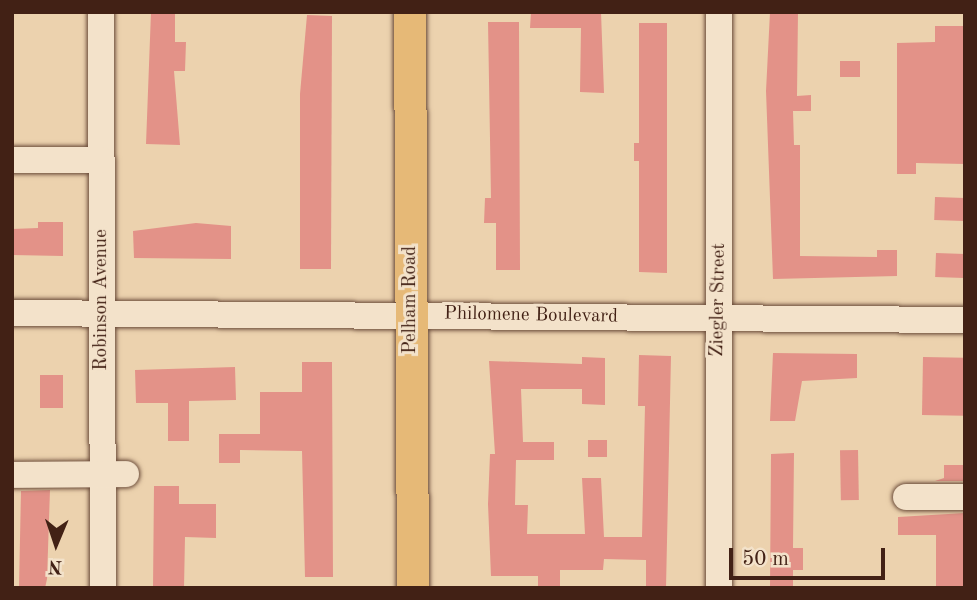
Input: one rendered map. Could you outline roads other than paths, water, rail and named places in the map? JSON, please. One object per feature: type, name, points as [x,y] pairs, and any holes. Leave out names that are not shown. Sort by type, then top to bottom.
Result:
[{"type":"main road","name":"Pelham Road","points":[[410,12],[412,588]]},
{"type":"street","name":"Robinson Avenue","points":[[101,12],[102,314],[114,475],[103,588]]},
{"type":"street","name":"Ziegler Street","points":[[719,12],[719,588]]},
{"type":"street","points":[[12,160],[101,160]]},
{"type":"street","name":"Philomene Boulevard","points":[[12,313],[965,320]]},
{"type":"street","points":[[12,475],[114,475]]},
{"type":"street","points":[[906,497],[965,497]]}]
